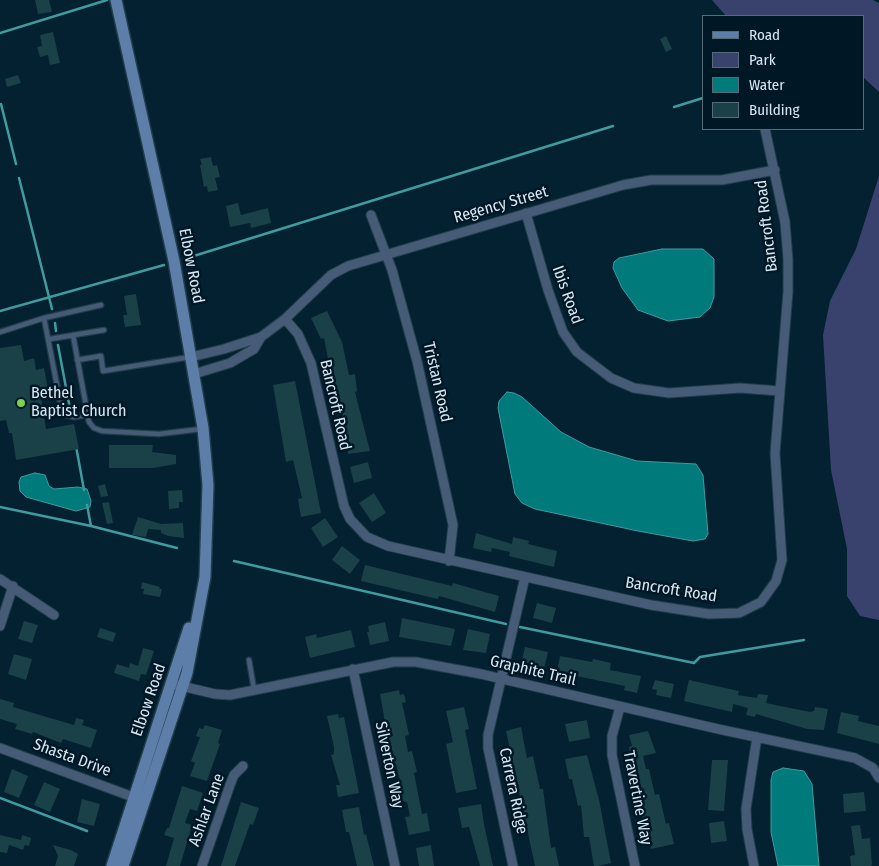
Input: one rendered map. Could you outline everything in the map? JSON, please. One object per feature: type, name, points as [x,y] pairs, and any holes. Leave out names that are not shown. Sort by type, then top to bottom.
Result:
[{"type":"main road","name":"Elbow Road","points":[[116,0],[172,247],[194,374],[208,485],[207,541],[201,601],[178,686],[123,866]]},
{"type":"main road","name":"Elbow Road","points":[[112,866],[133,797],[178,686]]},
{"type":"street","name":"Bancroft Road","points":[[285,319],[298,334],[311,363],[339,492],[350,518],[367,537],[378,543],[449,560],[651,605],[709,614],[740,612],[760,602],[776,580],[782,560],[775,453],[788,292],[788,259],[775,170],[765,130]]},
{"type":"street","name":"Regency Street","points":[[191,357],[261,337],[285,319],[331,275],[348,266],[526,213],[651,180],[722,180],[775,170]]},
{"type":"street","name":"Ibis Road","points":[[526,213],[548,290],[564,332],[577,352],[611,378],[634,388],[669,393],[740,388],[780,391]]},
{"type":"street","name":"Tristan Road","points":[[371,215],[386,254],[417,361],[448,496],[453,525],[449,560]]},
{"type":"street","name":"Regency Street","points":[[194,374],[230,363],[254,349],[261,337]]},
{"type":"street","name":"Carrera Ridge","points":[[513,866],[488,748],[488,735],[525,577]]},
{"type":"street","points":[[0,579],[54,614]]},
{"type":"street","points":[[0,626],[13,586]]},
{"type":"street","name":"Graphite Trail","points":[[178,686],[223,696],[393,662],[416,662],[500,678],[620,707],[855,758],[873,768],[879,778]]},
{"type":"street","name":"Silverton Way","points":[[353,670],[395,866]]},
{"type":"street","name":"Travertine Way","points":[[620,707],[612,736],[612,754],[635,866]]},
{"type":"street","points":[[754,866],[747,829],[746,810],[757,737]]},
{"type":"street","name":"Shasta Drive","points":[[0,748],[133,797]]},
{"type":"street","name":"Ashlar Lane","points":[[202,866],[234,775],[243,766]]},
{"type":"lane","points":[[0,332],[44,318],[101,305]]},
{"type":"lane","points":[[44,318],[50,339],[61,406],[66,415],[74,417],[87,415]]},
{"type":"lane","points":[[50,339],[104,330]]},
{"type":"lane","points":[[73,335],[89,422],[102,431],[159,434],[202,428]]},
{"type":"lane","points":[[77,360],[101,356],[103,371],[191,357]]},
{"type":"lane","points":[[249,660],[255,691]]},
{"type":"green space","points":[[712,0],[873,0],[879,3],[879,92],[864,78],[864,15],[725,15]]},
{"type":"green space","points":[[879,176],[879,620],[860,616],[847,596],[847,549],[831,470],[823,335],[830,301],[856,249]]},
{"type":"water","points":[[662,249],[703,249],[714,259],[714,297],[710,308],[700,317],[668,321],[638,310],[622,288],[613,268],[614,262],[619,258]]},
{"type":"water","points":[[507,392],[522,397],[561,432],[589,447],[637,461],[696,464],[703,475],[708,534],[705,539],[693,541],[638,531],[535,509],[522,503],[515,494],[498,408],[499,401]]},
{"type":"water","points":[[35,473],[45,475],[49,486],[54,489],[78,487],[87,489],[91,501],[90,507],[76,511],[26,497],[20,491],[19,482],[21,477]]},
{"type":"water","points":[[783,768],[804,771],[812,784],[819,866],[778,866],[771,832],[771,780],[773,772]]},
{"type":"building","points":[[35,0],[49,0],[52,12],[38,14]]},
{"type":"building","points":[[53,32],[60,63],[50,65],[48,55],[40,57],[37,47],[42,46],[40,35]]},
{"type":"building","points":[[666,36],[672,49],[666,52],[660,39]]},
{"type":"building","points":[[18,75],[21,83],[7,87],[5,79]]},
{"type":"building","points":[[211,157],[213,166],[217,165],[220,177],[215,178],[218,190],[208,192],[207,186],[204,187],[200,159]]},
{"type":"building","points":[[238,203],[241,215],[268,208],[271,223],[251,228],[250,223],[230,227],[226,206]]},
{"type":"building","points":[[136,294],[141,325],[125,327],[123,315],[127,315],[124,296]]},
{"type":"building","points":[[327,311],[342,342],[349,375],[355,374],[357,391],[355,392],[370,451],[348,454],[345,437],[347,437],[338,395],[335,395],[324,338],[321,339],[311,318]]},
{"type":"building","name":"Bethel Baptist Church","points":[[21,345],[24,361],[34,358],[36,370],[44,368],[49,395],[41,397],[46,429],[74,424],[79,449],[16,460],[12,433],[9,433],[6,420],[0,421],[0,348]]},
{"type":"building","points":[[295,381],[321,513],[301,517],[298,499],[302,498],[293,460],[286,462],[273,385]]},
{"type":"building","points":[[109,445],[153,445],[152,452],[176,455],[176,464],[153,468],[109,468]]},
{"type":"building","points":[[368,462],[372,478],[354,483],[350,467]]},
{"type":"building","points":[[105,484],[108,496],[101,497],[98,486]]},
{"type":"building","points":[[182,490],[183,502],[179,502],[179,508],[169,509],[168,491]]},
{"type":"building","points":[[374,493],[386,513],[372,522],[359,503]]},
{"type":"building","points":[[109,502],[113,523],[107,524],[102,503]]},
{"type":"building","points":[[138,517],[161,524],[183,523],[184,538],[168,536],[161,533],[161,530],[148,529],[146,537],[132,535]]},
{"type":"building","points":[[325,518],[338,537],[323,547],[311,528]]},
{"type":"building","points":[[476,533],[512,544],[513,537],[529,541],[528,544],[557,551],[554,567],[509,556],[510,552],[492,548],[491,552],[473,548]]},
{"type":"building","points":[[342,546],[360,560],[350,574],[332,560]]},
{"type":"building","points":[[365,565],[452,586],[453,583],[499,596],[495,612],[439,596],[438,599],[361,581]]},
{"type":"building","points":[[142,582],[160,587],[159,589],[162,589],[160,597],[143,594],[144,589],[141,589]]},
{"type":"building","points":[[537,603],[556,608],[552,623],[533,618]]},
{"type":"building","points":[[402,618],[455,629],[451,646],[399,637]]},
{"type":"building","points":[[24,621],[38,625],[32,643],[18,639]]},
{"type":"building","points":[[385,622],[389,641],[370,645],[367,632],[369,632],[368,626]]},
{"type":"building","points":[[100,628],[116,633],[113,642],[97,637]]},
{"type":"building","points":[[468,629],[490,634],[486,653],[463,650]]},
{"type":"building","points":[[351,630],[355,647],[310,658],[305,637],[316,634],[317,638]]},
{"type":"building","points":[[525,647],[548,652],[544,669],[521,664]]},
{"type":"building","points":[[143,648],[154,651],[146,675],[141,674],[139,681],[114,673],[117,664],[129,668],[130,663],[138,666]]},
{"type":"building","points":[[14,654],[32,659],[26,680],[8,674]]},
{"type":"building","points":[[560,656],[592,662],[593,659],[611,663],[610,670],[641,676],[637,693],[624,690],[625,686],[557,672]]},
{"type":"building","points":[[655,680],[674,684],[671,698],[656,695],[657,690],[652,689]]},
{"type":"building","points":[[689,680],[739,691],[738,695],[757,698],[758,694],[768,695],[766,703],[810,712],[814,711],[815,707],[828,709],[824,730],[807,729],[756,714],[755,717],[746,715],[748,708],[733,704],[732,712],[684,701]]},
{"type":"building","points":[[399,690],[400,695],[404,694],[406,702],[402,703],[409,735],[405,736],[408,752],[412,751],[417,772],[414,773],[422,814],[427,813],[430,831],[409,835],[405,817],[410,816],[407,802],[402,801],[398,786],[401,786],[396,764],[393,765],[380,694]]},
{"type":"building","points":[[0,699],[14,703],[13,707],[74,725],[76,718],[84,720],[82,725],[97,730],[91,748],[63,739],[61,743],[33,732],[32,734],[15,729],[17,724],[0,719]]},
{"type":"building","points":[[464,707],[469,729],[465,730],[477,789],[456,793],[446,744],[453,742],[446,711]]},
{"type":"building","points":[[841,712],[859,716],[858,721],[879,726],[879,744],[837,733]]},
{"type":"building","points":[[338,714],[339,718],[344,717],[359,793],[338,797],[336,785],[340,785],[331,755],[334,754],[334,747],[327,716]]},
{"type":"building","points":[[587,720],[590,738],[569,742],[565,724]]},
{"type":"building","points":[[205,725],[222,730],[218,743],[220,744],[207,781],[190,776],[195,763],[191,761],[200,737],[196,736],[199,728],[203,729]]},
{"type":"building","points":[[521,727],[527,758],[533,756],[540,789],[543,789],[551,848],[555,847],[559,866],[535,866],[506,731]]},
{"type":"building","points":[[648,731],[656,753],[643,756],[646,769],[649,769],[655,795],[659,794],[666,824],[669,823],[674,844],[651,849],[648,837],[646,838],[629,747],[632,746],[629,735]]},
{"type":"building","points":[[587,755],[599,800],[611,863],[598,866],[594,866],[589,837],[584,837],[581,805],[578,806],[565,759]]},
{"type":"building","points":[[712,760],[728,760],[724,811],[708,810]]},
{"type":"building","points":[[12,769],[28,776],[19,798],[4,792]]},
{"type":"building","points":[[44,782],[60,789],[50,812],[34,805]]},
{"type":"building","points":[[182,786],[203,793],[197,811],[190,809],[185,823],[192,825],[180,866],[166,866],[174,838],[164,835],[167,828],[169,828]]},
{"type":"building","points":[[864,792],[866,811],[844,813],[843,794]]},
{"type":"building","points":[[82,799],[100,804],[94,826],[77,822]]},
{"type":"building","points":[[241,802],[259,808],[253,825],[250,824],[235,866],[221,866]]},
{"type":"building","points":[[481,804],[493,866],[480,866],[469,827],[462,828],[458,808]]},
{"type":"building","points":[[359,807],[364,835],[366,834],[374,866],[357,866],[349,832],[346,832],[342,810]]},
{"type":"building","points":[[724,821],[727,841],[711,843],[709,823]]},
{"type":"building","points":[[860,825],[862,839],[870,838],[872,865],[870,866],[851,866],[850,856],[855,855],[851,826]]},
{"type":"building","points":[[0,835],[21,840],[22,835],[31,838],[29,846],[25,845],[23,850],[9,845],[7,853],[0,852]]},
{"type":"building","points":[[53,845],[78,854],[74,866],[55,866],[58,856]]},
{"type":"building","points":[[431,845],[434,866],[419,866],[416,848]]},
{"type":"waterway","points":[[0,33],[107,0]]},
{"type":"waterway","points":[[674,107],[702,98]]},
{"type":"waterway","points":[[1,104],[16,164]]},
{"type":"waterway","points":[[184,259],[613,126]]},
{"type":"waterway","points":[[19,178],[52,309]]},
{"type":"waterway","points":[[0,311],[164,265]]},
{"type":"waterway","points":[[55,323],[56,331]]},
{"type":"waterway","points":[[58,345],[70,409]]},
{"type":"waterway","points":[[76,446],[84,490]]},
{"type":"waterway","points":[[87,505],[91,526]]},
{"type":"waterway","points":[[0,507],[91,526],[177,548]]},
{"type":"waterway","points":[[234,561],[506,624]]},
{"type":"waterway","points":[[520,627],[694,663],[700,657],[804,640]]},
{"type":"waterway","points":[[0,798],[87,831]]},
{"type":"place","name":"Bethel Baptist Church","points":[[21,403]]}]
